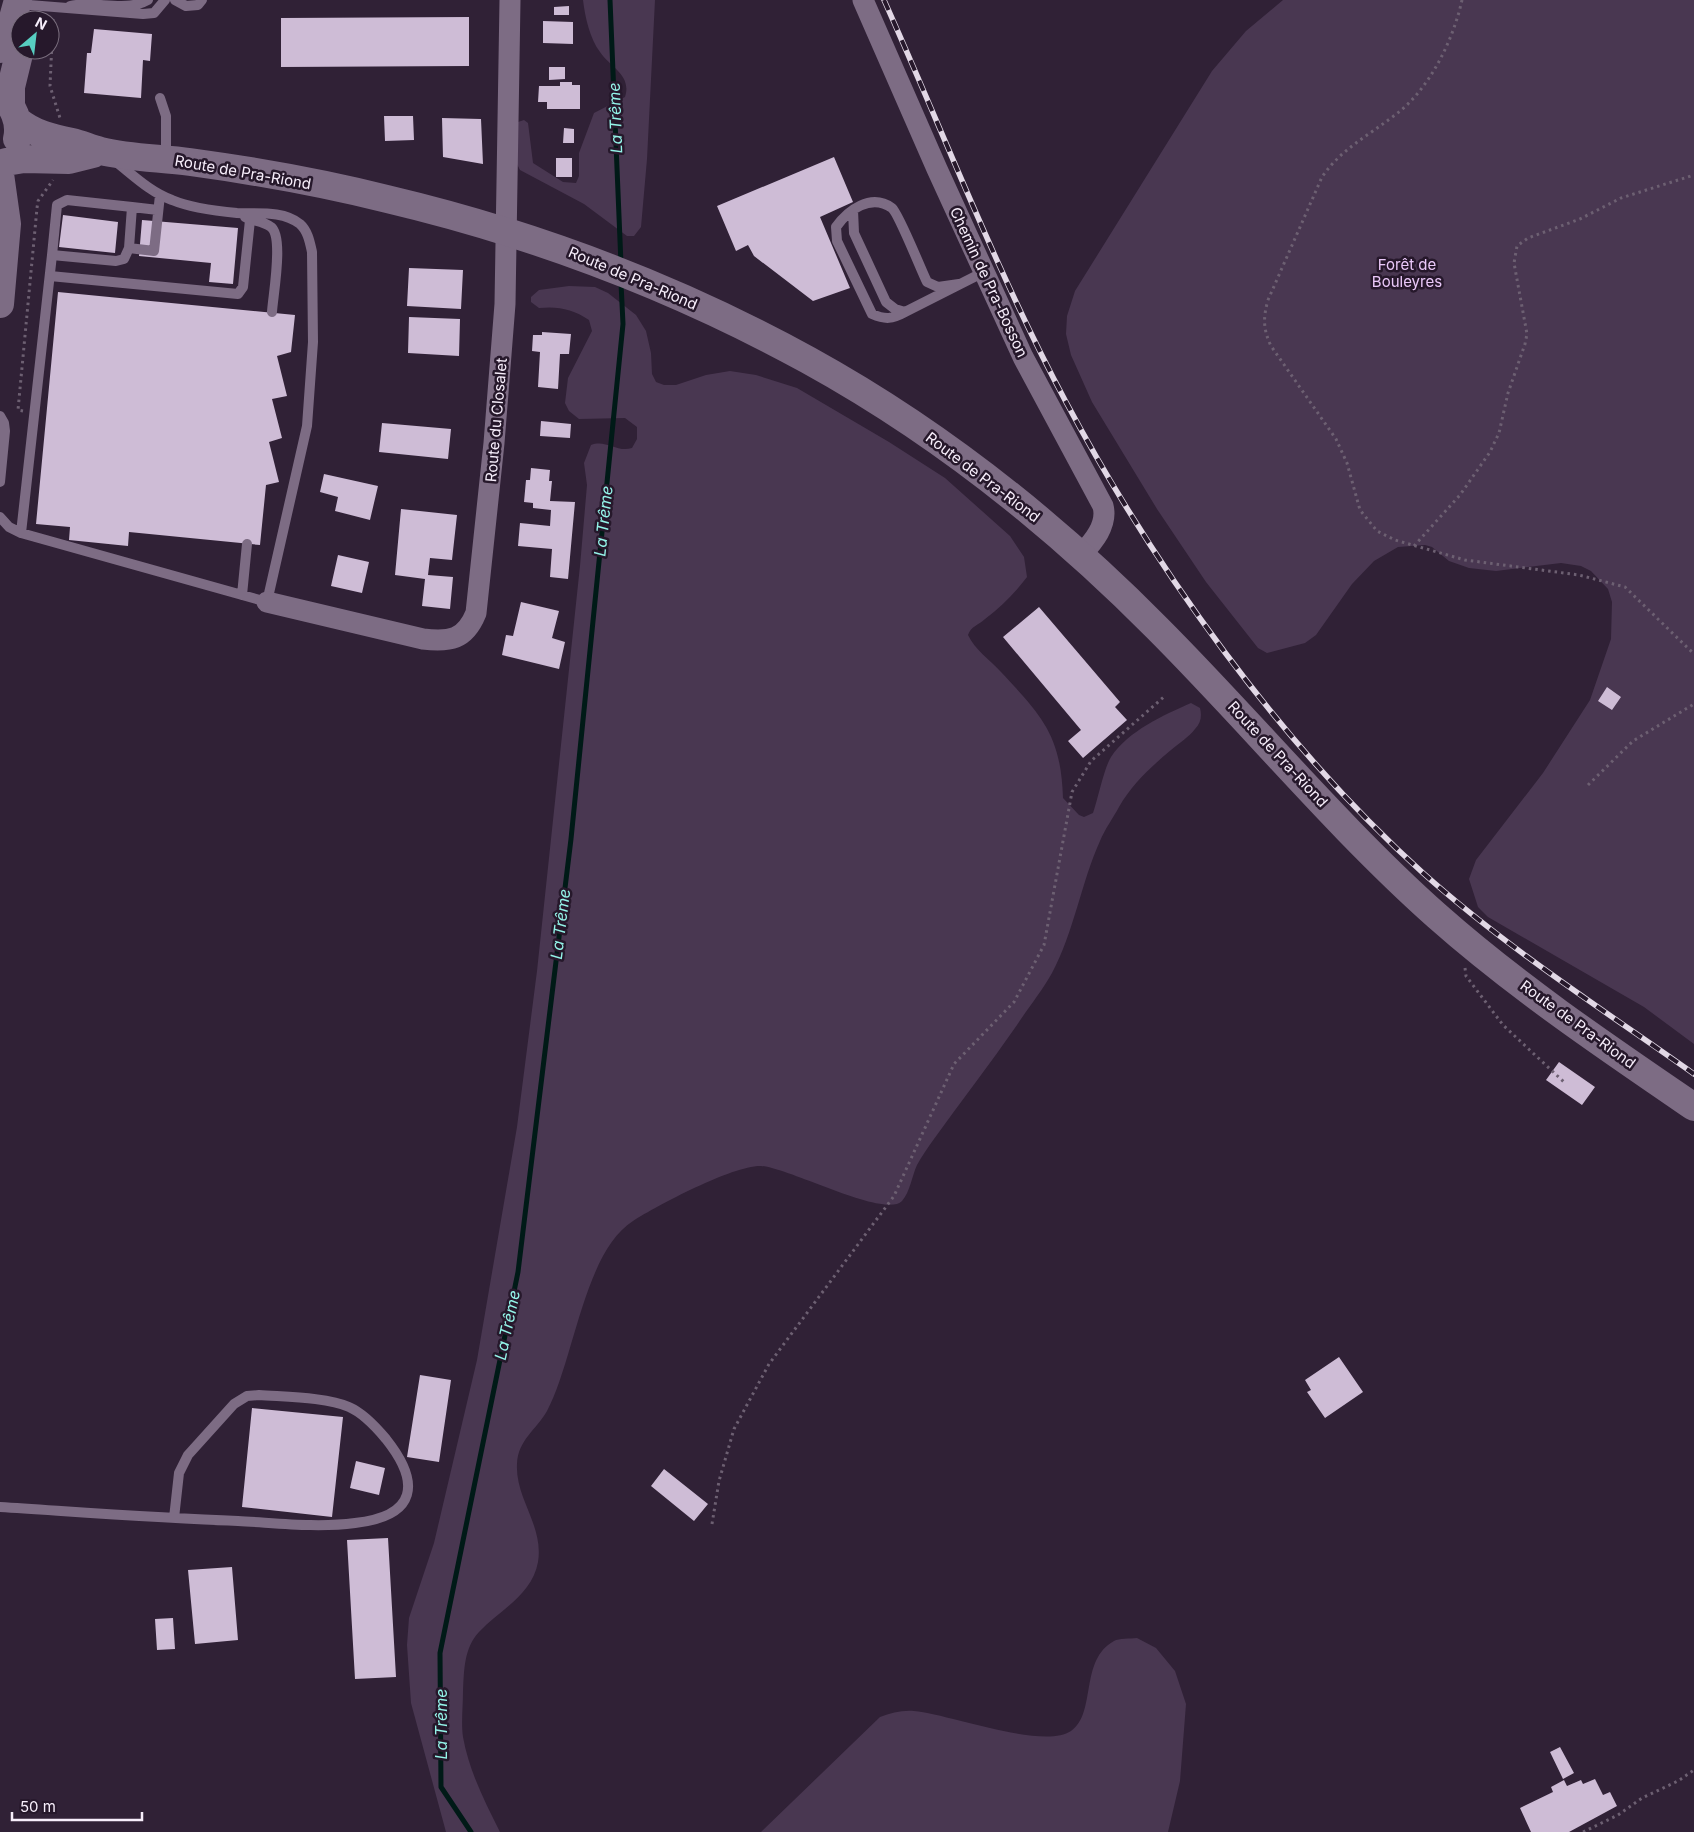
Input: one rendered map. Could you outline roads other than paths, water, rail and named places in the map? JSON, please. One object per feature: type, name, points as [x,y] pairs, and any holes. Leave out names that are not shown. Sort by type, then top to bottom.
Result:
[{"type":"main road","points":[[0,49],[10,29],[31,8]]},
{"type":"main road","points":[[1,284],[7,224],[2,168],[16,144],[18,135],[9,107],[11,87],[18,60]]},
{"type":"main road","name":"Route de Pra-Riond","points":[[9,107],[32,130],[60,150]]},
{"type":"main road","name":"Route de Pra-Riond","points":[[2,168],[24,159],[60,150],[71,142],[103,152],[166,159],[360,193],[483,223],[570,251],[663,289],[778,344],[904,419],[990,480],[1081,556],[1159,630],[1402,883],[1467,941],[1542,999],[1694,1107]]},
{"type":"street","name":"Route du Closalet","points":[[267,602],[438,641],[458,637],[466,632],[476,613],[494,453],[505,304],[510,0]]},
{"type":"street","name":"Chemin de Pra-Bosson","points":[[863,0],[1023,357],[1103,506],[1105,516],[1102,525],[1081,556]]},
{"type":"lane","points":[[67,8],[87,1],[130,4],[148,0]]},
{"type":"lane","points":[[154,13],[165,0]]},
{"type":"lane","points":[[31,8],[67,8],[144,14],[166,10],[176,0],[191,7],[198,5],[202,0]]},
{"type":"lane","points":[[160,98],[166,116],[166,159]]},
{"type":"lane","points":[[0,517],[9,528],[21,533],[267,602],[307,426],[313,342],[312,252],[304,228],[294,220],[253,212],[238,213],[173,201],[144,185],[103,152]]},
{"type":"lane","points":[[129,248],[154,251],[160,195]]},
{"type":"lane","points":[[21,533],[58,202],[67,200],[158,210]]},
{"type":"lane","points":[[959,284],[938,287],[927,282],[893,209],[880,202],[864,203],[845,214],[836,227],[837,241],[872,314],[884,319],[895,317],[984,272]]},
{"type":"lane","points":[[52,255],[116,261],[124,259],[129,248],[132,207]]},
{"type":"lane","points":[[853,210],[854,233],[886,302],[894,309],[905,312]]},
{"type":"lane","points":[[238,213],[250,220],[270,226],[276,233],[277,247],[272,312]]},
{"type":"lane","points":[[50,276],[238,294],[243,287],[250,220]]},
{"type":"lane","points":[[0,416],[4,423],[5,431],[0,482]]},
{"type":"lane","points":[[242,595],[247,544]]},
{"type":"lane","points":[[0,1506],[174,1518],[325,1525],[356,1523],[395,1512],[405,1502],[409,1482],[405,1469],[389,1443],[372,1424],[349,1407],[333,1403],[259,1394],[247,1396],[226,1412],[182,1465],[177,1484],[174,1518]]},
{"type":"waterway","name":"La Trême","points":[[610,0],[621,264]]},
{"type":"waterway","name":"La Trême","points":[[471,1832],[441,1787],[440,1653],[518,1272],[571,839],[623,324],[621,283]]},
{"type":"railway","points":[[884,0],[1017,304],[1066,402],[1101,465],[1140,528],[1181,591],[1225,652],[1320,769],[1371,823],[1423,873],[1455,901],[1521,952],[1694,1074]]},
{"type":"park label","name":"Forêt de Bouleyres","points":[[1407,272]]}]
